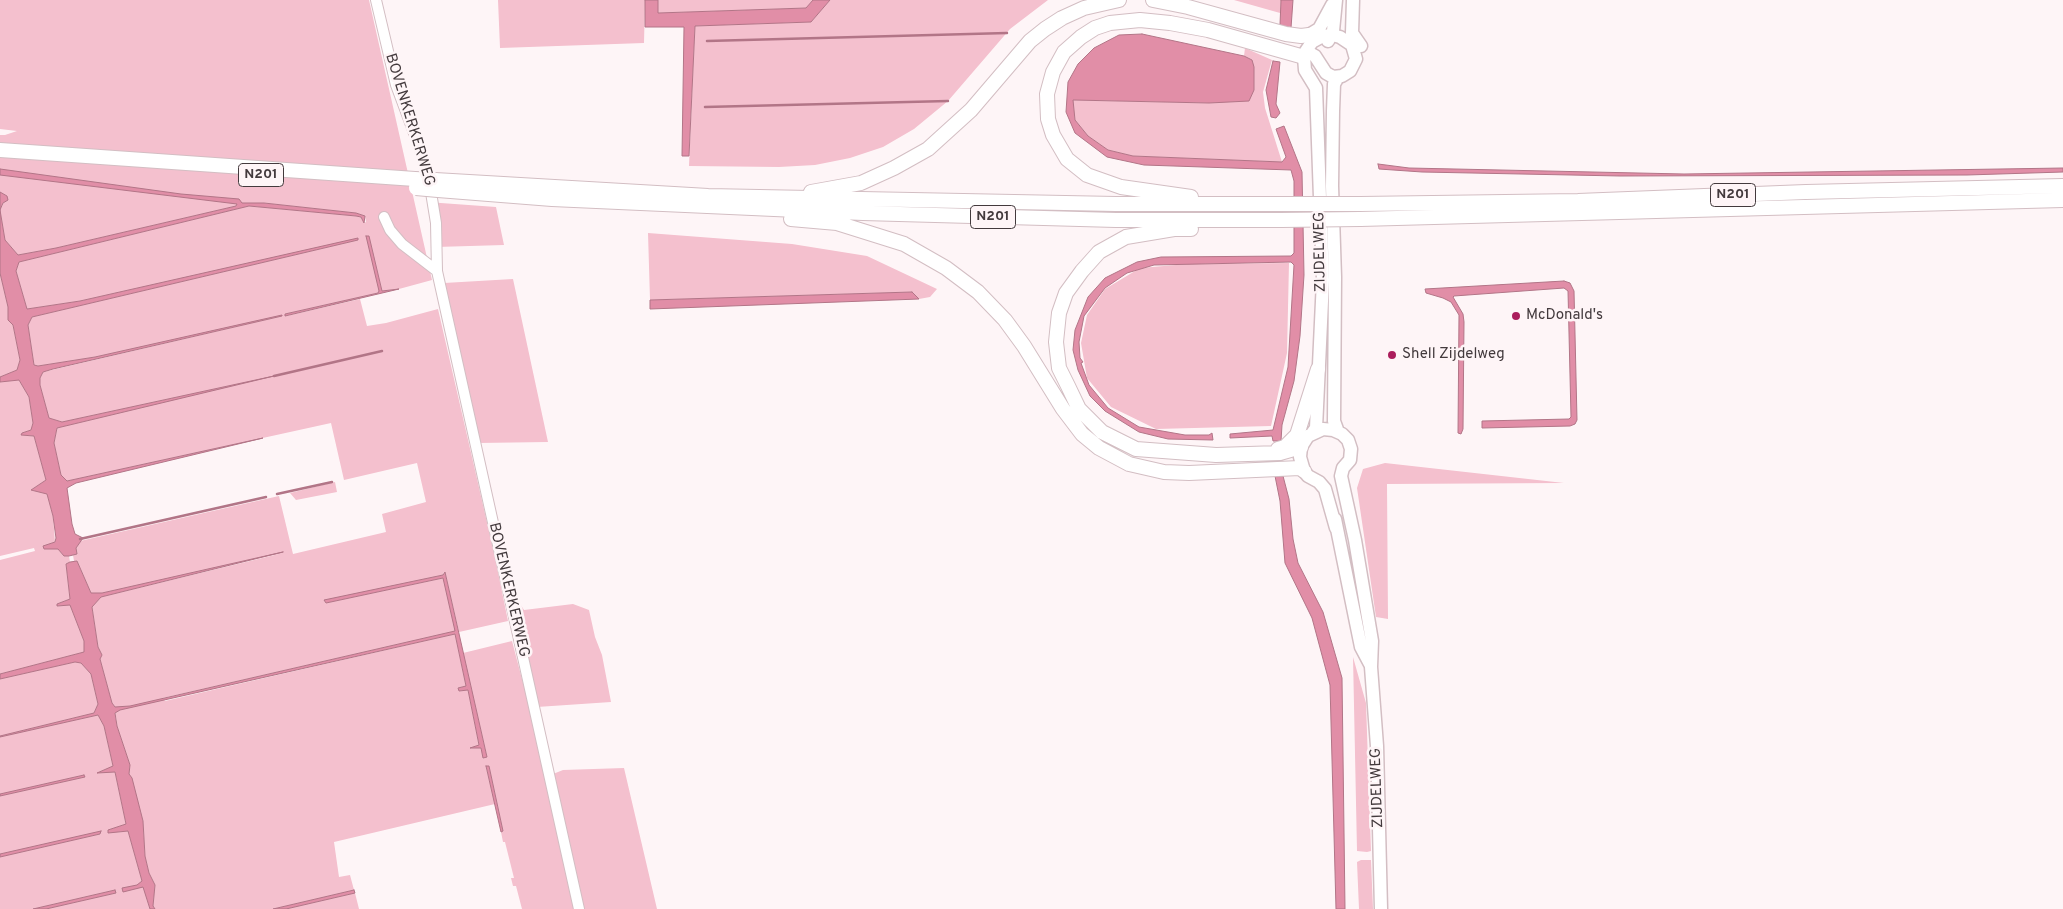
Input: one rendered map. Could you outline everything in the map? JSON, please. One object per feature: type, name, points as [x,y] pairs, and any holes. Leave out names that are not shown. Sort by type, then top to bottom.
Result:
[{"type":"highway","name":"N201","points":[[706,201],[753,194],[824,191],[861,182],[894,168],[928,149],[950,130],[971,110],[1030,41],[1045,29],[1062,18],[1084,8],[1119,0]]},
{"type":"highway","points":[[1153,0],[1188,7],[1286,34],[1301,36],[1313,49]]},
{"type":"highway","name":"N201","points":[[1231,204],[1121,187],[1087,175],[1067,159],[1053,135],[1048,119],[1047,94],[1053,72],[1064,52],[1095,28],[1110,23],[1140,20],[1170,23],[1244,40],[1313,49]]},
{"type":"highway","name":"N201","points":[[0,150],[106,158],[133,158],[436,185],[706,201],[1116,220],[1360,219],[2063,200]]},
{"type":"highway","name":"N201","points":[[706,201],[1360,204],[1578,201],[1806,192],[2063,186]]},
{"type":"highway","name":"N201","points":[[706,201],[767,216],[837,223],[904,244],[946,268],[978,292],[998,313],[1024,346],[1063,409],[1082,434],[1099,448],[1129,464],[1164,472],[1188,473],[1249,470],[1269,464],[1305,466]]},
{"type":"highway","name":"N201","points":[[1281,220],[1229,228],[1174,229],[1126,237],[1099,252],[1082,270],[1066,293],[1059,313],[1056,342],[1059,368],[1079,409],[1102,432],[1136,449],[1216,455],[1260,452],[1280,453],[1301,447]]},
{"type":"highway","name":"N201","points":[[1260,452],[1285,447],[1298,435],[1318,369]]},
{"type":"main road","points":[[1335,0],[1319,29],[1307,73],[1317,82],[1339,82],[1356,78],[1359,63],[1351,39],[1345,29],[1353,0]]},
{"type":"main road","points":[[1313,49],[1335,0]]},
{"type":"main road","points":[[1313,49],[1351,39]]},
{"type":"main road","points":[[1313,49],[1326,73],[1339,82]]},
{"type":"main road","name":"ZIJDELWEG","points":[[1317,82],[1317,135],[1323,280],[1316,428],[1318,430]]},
{"type":"main road","name":"ZIJDELWEG","points":[[1339,82],[1332,186],[1335,277],[1334,421],[1341,429]]},
{"type":"main road","points":[[1341,429],[1354,435],[1358,460],[1345,474],[1322,479],[1308,476],[1301,447],[1304,441],[1318,430],[1341,429]]},
{"type":"main road","points":[[1305,466],[1309,450],[1320,436],[1318,430]]},
{"type":"main road","name":"ZIJDELWEG","points":[[1345,474],[1372,641],[1371,667],[1377,746],[1381,909]]},
{"type":"main road","name":"ZIJDELWEG","points":[[1322,479],[1331,487],[1336,528],[1361,647],[1371,667]]},
{"type":"street","name":"BOVENKERKERWEG","points":[[376,0],[396,85],[427,168],[436,223],[437,271],[580,909]]},
{"type":"street","points":[[384,217],[390,230],[402,244],[437,271]]},
{"type":"shaded area","points":[[0,0],[369,0],[432,280],[399,289],[382,291],[369,237],[380,291],[378,293],[285,314],[286,316],[360,299],[367,326],[386,323],[438,309],[508,621],[459,632],[444,572],[443,575],[325,601],[326,603],[444,578],[456,631],[163,698],[165,701],[455,634],[466,686],[458,688],[459,691],[468,690],[479,746],[471,748],[481,748],[484,758],[487,756],[463,653],[512,641],[533,721],[576,909],[522,909],[516,886],[513,886],[511,878],[514,878],[505,842],[503,842],[501,832],[503,831],[489,766],[486,767],[495,804],[334,842],[339,877],[350,875],[354,890],[273,909],[155,909],[153,906],[155,885],[149,873],[145,856],[143,821],[129,774],[130,765],[117,726],[115,707],[112,703],[100,659],[102,655],[98,647],[92,606],[101,597],[283,553],[102,593],[91,593],[77,561],[74,561],[73,555],[77,554],[76,548],[80,541],[279,496],[293,554],[386,532],[382,514],[426,502],[417,463],[344,480],[331,423],[67,481],[61,475],[54,443],[57,428],[233,385],[62,422],[49,418],[40,385],[40,378],[43,372],[282,316],[95,357],[38,366],[34,365],[28,325],[32,317],[358,239],[80,301],[27,309],[16,271],[19,262],[249,206],[356,216],[361,217],[364,223],[366,222],[365,216],[356,213],[264,203],[238,203],[236,206],[56,248],[18,255],[5,240],[0,210],[7,196],[0,192],[0,135],[17,131],[0,129]]},
{"type":"shaded area","points":[[498,0],[645,0],[644,43],[500,48]]},
{"type":"shaded area","points":[[645,0],[658,0],[658,13],[806,8],[813,0],[830,0],[811,22],[695,26],[689,156],[682,156],[684,27],[645,27]]},
{"type":"shaded area","points":[[658,0],[813,0],[806,8],[658,13]]},
{"type":"shaded area","points":[[830,0],[1048,0],[1010,29],[948,101],[914,129],[883,147],[850,158],[815,165],[779,167],[689,166],[695,26],[811,22]]},
{"type":"shaded area","points":[[1234,0],[1281,0],[1280,13]]},
{"type":"shaded area","points":[[1281,0],[1293,0],[1291,28],[1280,25]]},
{"type":"shaded area","points":[[1142,34],[1244,56],[1252,60],[1254,67],[1254,90],[1249,101],[1209,103],[1073,100],[1075,120],[1088,136],[1108,150],[1133,156],[1282,162],[1286,157],[1276,129],[1284,126],[1302,172],[1304,275],[1300,336],[1294,381],[1282,425],[1281,441],[1273,441],[1272,436],[1230,438],[1230,434],[1273,430],[1288,367],[1294,265],[1291,262],[1154,265],[1127,273],[1105,288],[1084,316],[1079,342],[1080,358],[1083,362],[1081,363],[1089,385],[1108,408],[1139,427],[1185,435],[1209,435],[1212,433],[1213,440],[1168,439],[1139,432],[1105,411],[1090,396],[1078,370],[1073,350],[1075,330],[1088,297],[1105,278],[1137,262],[1161,257],[1291,256],[1294,253],[1294,181],[1291,170],[1144,165],[1107,157],[1075,133],[1066,112],[1068,82],[1078,64],[1094,48],[1119,35]]},
{"type":"shaded area","points":[[1245,48],[1272,60],[1263,92],[1265,108],[1282,162],[1133,156],[1108,150],[1088,136],[1075,120],[1072,100],[1209,103],[1252,60],[1244,56]]},
{"type":"shaded area","points":[[1273,61],[1280,62],[1276,104],[1280,113],[1276,118],[1271,117],[1266,90]]},
{"type":"shaded area","points":[[1378,164],[1409,168],[1684,174],[2063,168],[2063,172],[1967,175],[1620,176],[1422,172],[1379,169]]},
{"type":"shaded area","points":[[0,169],[181,194],[239,199],[242,203],[264,203],[356,213],[365,216],[364,223],[361,217],[356,216],[249,206],[19,262],[16,271],[27,309],[80,301],[358,238],[358,240],[32,317],[28,325],[34,365],[38,366],[95,357],[282,315],[43,372],[40,378],[40,385],[49,418],[62,422],[274,376],[57,428],[54,443],[61,475],[67,481],[263,438],[76,483],[67,488],[75,534],[83,538],[76,548],[77,554],[69,556],[64,556],[58,549],[44,549],[43,546],[55,542],[56,538],[47,494],[31,490],[46,480],[34,436],[21,435],[31,430],[33,423],[29,397],[19,380],[0,382],[0,377],[17,370],[20,360],[13,325],[8,320],[8,307],[0,273],[0,210],[5,240],[18,255],[56,248],[236,206],[237,204],[0,175]]},
{"type":"shaded area","points":[[0,192],[7,196],[8,200],[3,203],[0,210]]},
{"type":"shaded area","points":[[427,202],[496,207],[504,245],[436,247]]},
{"type":"shaded area","points":[[648,233],[792,244],[867,256],[937,289],[930,297],[919,299],[911,292],[650,300]]},
{"type":"shaded area","points":[[366,236],[369,236],[382,291],[399,289],[285,316],[285,314],[378,293]]},
{"type":"shaded area","points":[[1289,263],[1287,353],[1271,426],[1156,429],[1111,407],[1087,378],[1081,343],[1087,315],[1105,289],[1140,268],[1188,264]]},
{"type":"shaded area","points":[[0,273],[8,307],[8,320],[13,325],[20,360],[17,370],[0,377]]},
{"type":"shaded area","points":[[513,279],[548,442],[478,443],[444,283]]},
{"type":"shaded area","points":[[1564,281],[1570,283],[1574,291],[1577,420],[1575,424],[1570,426],[1482,428],[1482,421],[1569,419],[1571,417],[1568,291],[1564,288],[1454,296],[1463,314],[1464,322],[1463,429],[1461,434],[1458,433],[1459,315],[1451,302],[1426,293],[1425,289]]},
{"type":"shaded area","points":[[912,292],[919,299],[650,309],[650,300]]},
{"type":"shaded area","points":[[19,380],[29,397],[33,423],[31,430],[22,433],[22,435],[34,436],[46,480],[31,490],[47,493],[53,516],[55,542],[43,547],[44,549],[58,549],[64,556],[69,556],[70,562],[66,564],[70,599],[57,604],[58,606],[70,604],[84,641],[84,652],[0,674],[0,560],[35,551],[34,548],[0,556],[0,382]]},
{"type":"shaded area","points":[[1385,463],[1564,483],[1387,484],[1388,619],[1376,617],[1357,488],[1363,469]]},
{"type":"shaded area","points":[[1275,476],[1283,476],[1289,499],[1293,539],[1298,563],[1323,612],[1342,678],[1345,909],[1336,909],[1330,685],[1312,618],[1285,563],[1280,501]]},
{"type":"shaded area","points":[[335,482],[337,492],[296,500],[290,493]]},
{"type":"shaded area","points":[[283,552],[101,597],[92,607],[98,647],[102,655],[100,659],[112,703],[115,707],[130,706],[455,631],[443,578],[326,603],[324,600],[443,575],[445,572],[487,757],[483,758],[481,748],[470,748],[479,745],[468,690],[459,691],[458,688],[466,686],[455,634],[120,710],[115,713],[117,726],[130,765],[129,774],[132,778],[143,821],[145,856],[149,873],[155,885],[153,906],[155,909],[150,909],[143,887],[123,892],[122,888],[137,885],[142,881],[128,831],[108,833],[108,830],[126,824],[115,772],[97,773],[113,766],[104,726],[98,715],[0,737],[94,713],[98,704],[91,674],[81,663],[75,662],[0,679],[0,674],[84,652],[84,641],[70,605],[57,606],[57,604],[70,599],[66,564],[70,562],[77,561],[91,593],[102,593]]},
{"type":"shaded area","points":[[519,602],[524,610],[573,604],[589,610],[595,637],[602,655],[611,702],[537,707],[514,603]]},
{"type":"shaded area","points":[[1353,657],[1366,703],[1371,851],[1367,852],[1357,851]]},
{"type":"shaded area","points":[[75,662],[81,663],[91,674],[98,704],[94,713],[0,736],[0,679]]},
{"type":"shaded area","points":[[98,715],[104,726],[113,767],[99,772],[115,772],[126,824],[108,832],[128,831],[150,909],[46,909],[116,893],[115,890],[33,909],[0,909],[0,857],[100,834],[101,832],[0,854],[0,796],[85,777],[84,775],[0,794],[0,737]]},
{"type":"shaded area","points":[[486,766],[489,766],[503,831],[501,832]]},
{"type":"shaded area","points":[[624,768],[657,909],[582,909],[553,774],[563,770]]},
{"type":"shaded area","points":[[84,775],[85,777],[0,796],[0,794]]},
{"type":"shaded area","points":[[101,831],[100,834],[0,857],[0,854]]},
{"type":"shaded area","points":[[1371,860],[1373,909],[1359,909],[1357,862]]},
{"type":"shaded area","points":[[115,890],[116,893],[46,909],[33,909]]},
{"type":"shaded area","points":[[354,890],[355,893],[286,909],[273,909]]},
{"type":"shaded area","points":[[355,893],[359,909],[286,909]]},
{"type":"waterway","points":[[707,41],[1007,33]]},
{"type":"waterway","points":[[705,107],[948,101]]},
{"type":"waterway","points":[[274,376],[382,351]]},
{"type":"waterway","points":[[277,494],[332,482]]},
{"type":"waterway","points":[[80,539],[266,497]]},
{"type":"place","name":"McDonald's","points":[[1516,316]]},
{"type":"place","name":"Shell Zijdelweg","points":[[1392,355]]}]
